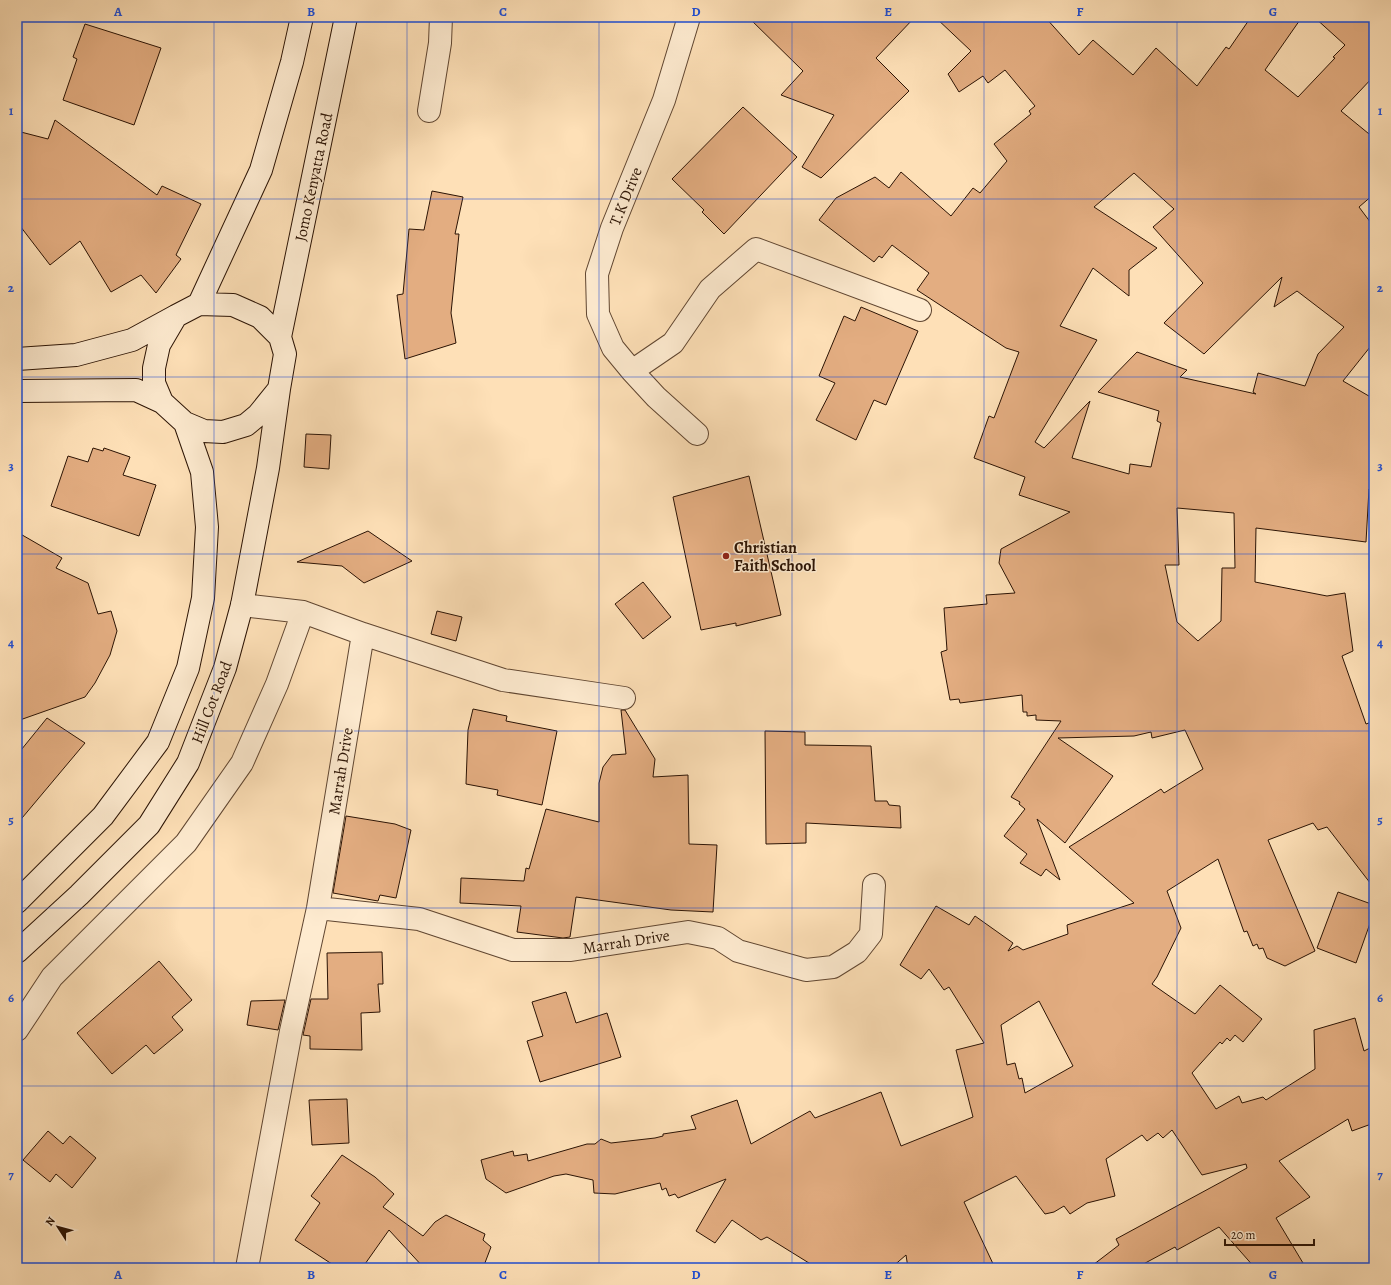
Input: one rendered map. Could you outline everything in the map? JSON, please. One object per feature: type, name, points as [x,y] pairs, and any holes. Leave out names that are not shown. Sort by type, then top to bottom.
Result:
[{"type":"street","points":[[200,304],[261,170],[292,62],[302,17]]},
{"type":"street","name":"Jomo Kenyatta Road","points":[[280,337],[346,17]]},
{"type":"street","points":[[430,111],[440,43],[442,17]]},
{"type":"street","name":"T.K Drive","points":[[689,17],[664,100],[612,228],[597,274],[598,314],[613,348],[656,397],[697,434]]},
{"type":"street","points":[[632,371],[673,343],[710,289],[756,249],[920,310]]},
{"type":"street","points":[[17,359],[76,355],[132,340],[200,304],[233,304],[260,317],[280,337],[285,354],[279,388],[258,415],[246,425],[222,432],[204,431],[185,423],[162,402],[136,390],[17,391]]},
{"type":"street","points":[[162,402],[154,383],[154,368],[159,345],[176,316]]},
{"type":"street","name":"Hill Cot Road","points":[[17,952],[79,895],[149,825],[188,763],[225,668],[242,605],[268,468],[279,388]]},
{"type":"street","points":[[17,902],[103,816],[158,742],[188,668],[203,598],[207,527],[202,472],[185,423]]},
{"type":"street","points":[[242,605],[303,612],[363,634],[504,680],[624,698]]},
{"type":"street","points":[[17,1030],[52,977],[186,843],[242,763],[277,684],[303,612]]},
{"type":"street","name":"Marrah Drive","points":[[247,1268],[291,1031],[318,908],[363,634]]},
{"type":"street","name":"Marrah Drive","points":[[318,908],[419,919],[513,950],[571,950],[688,932],[718,938],[738,951],[806,970],[833,967],[857,952],[871,934],[874,885]]},
{"type":"building","points":[[748,17],[915,17],[876,58],[909,91],[821,178],[802,167],[834,115],[781,95],[803,71]]},
{"type":"building","points":[[935,17],[1045,17],[1079,55],[1093,40],[1133,75],[1156,48],[1197,86],[1226,47],[1229,49],[1251,17],[1302,17],[1265,70],[1298,97],[1335,58],[1333,57],[1345,45],[1314,17],[1374,17],[1374,76],[1341,111],[1374,138],[1374,194],[1359,207],[1374,227],[1374,342],[1343,381],[1374,399],[1374,490],[1369,489],[1366,542],[1256,528],[1255,582],[1327,596],[1345,593],[1353,651],[1342,656],[1366,724],[1374,721],[1374,888],[1327,827],[1318,830],[1313,823],[1268,840],[1315,951],[1285,966],[1267,958],[1263,948],[1259,949],[1257,944],[1253,946],[1247,931],[1244,932],[1218,859],[1167,891],[1181,928],[1157,977],[1152,984],[1195,1014],[1220,985],[1262,1019],[1243,1042],[1235,1035],[1230,1041],[1227,1038],[1222,1044],[1220,1042],[1192,1073],[1216,1109],[1239,1096],[1242,1103],[1263,1097],[1266,1100],[1315,1069],[1314,1030],[1355,1018],[1364,1051],[1374,1046],[1374,1123],[1352,1131],[1348,1119],[1279,1161],[1310,1197],[1276,1218],[1306,1268],[1255,1268],[1219,1227],[1177,1250],[1175,1247],[1136,1268],[1089,1268],[1119,1245],[1116,1239],[1247,1168],[1246,1164],[1202,1175],[1172,1130],[1163,1138],[1158,1133],[1147,1141],[1142,1135],[1106,1159],[1115,1196],[1087,1203],[1070,1214],[1064,1206],[1054,1212],[1045,1214],[1016,1176],[964,1202],[995,1268],[908,1268],[906,1255],[891,1268],[817,1268],[767,1237],[761,1240],[732,1220],[715,1243],[696,1231],[726,1179],[678,1198],[675,1194],[669,1196],[666,1188],[662,1190],[660,1183],[615,1194],[594,1193],[593,1180],[566,1174],[554,1176],[506,1193],[486,1179],[481,1160],[513,1151],[514,1156],[527,1154],[528,1161],[587,1144],[595,1144],[601,1139],[611,1143],[655,1138],[663,1136],[663,1134],[696,1129],[691,1116],[737,1100],[751,1144],[810,1111],[815,1118],[881,1092],[901,1146],[973,1117],[956,1050],[984,1043],[949,987],[944,990],[929,969],[921,979],[900,965],[936,906],[969,925],[975,916],[1013,943],[1008,951],[1017,946],[1023,950],[1068,934],[1067,925],[1134,903],[1069,847],[1161,789],[1164,793],[1203,769],[1185,730],[1152,738],[1151,732],[1134,736],[1058,738],[1113,776],[1065,843],[1037,819],[1060,880],[1046,869],[1041,876],[1020,863],[1027,854],[1004,836],[1025,809],[1019,804],[1020,802],[1011,797],[1061,721],[1036,720],[1036,715],[1027,716],[1027,712],[1023,712],[1022,695],[960,703],[959,699],[950,700],[941,652],[947,650],[944,608],[987,604],[986,595],[1015,593],[999,563],[1001,549],[1070,512],[1019,495],[1025,477],[974,458],[989,416],[994,418],[1019,352],[1006,348],[917,290],[929,273],[892,245],[882,258],[879,256],[874,262],[819,220],[836,198],[875,177],[889,188],[901,172],[951,216],[973,188],[980,193],[1007,161],[994,144],[1031,114],[1029,111],[1035,106],[1005,70],[988,83],[983,76],[959,92],[948,74],[971,51]],"holes":[[[1134,173],[1174,209],[1153,227],[1203,283],[1164,323],[1204,354],[1282,277],[1274,307],[1297,291],[1344,327],[1318,354],[1305,386],[1258,373],[1253,392],[1256,394],[1180,377],[1187,370],[1137,352],[1098,392],[1159,411],[1157,421],[1161,423],[1151,467],[1130,464],[1129,474],[1072,458],[1090,401],[1044,448],[1035,442],[1097,340],[1060,326],[1093,268],[1129,296],[1129,270],[1157,248],[1094,207]],[[1177,508],[1234,513],[1235,568],[1222,568],[1221,621],[1198,641],[1177,622],[1165,565],[1179,565]],[[1039,1001],[1073,1066],[1025,1093],[1022,1078],[1019,1079],[1015,1063],[1007,1065],[1001,1025]]]},
{"type":"building","points":[[85,24],[161,48],[134,125],[63,100],[77,59],[73,57]]},
{"type":"building","points":[[743,107],[797,157],[724,234],[702,212],[704,210],[672,179]]},
{"type":"building","points":[[55,120],[157,195],[162,186],[201,204],[176,255],[181,259],[156,293],[141,275],[111,292],[80,241],[50,265],[17,222],[17,131],[48,139]]},
{"type":"building","points":[[432,191],[463,197],[455,234],[459,234],[451,313],[456,343],[405,359],[397,295],[403,294],[409,229],[424,230]]},
{"type":"building","points":[[861,307],[918,331],[886,405],[874,400],[856,440],[816,420],[835,383],[819,376],[844,316],[855,321]]},
{"type":"building","points":[[306,434],[331,435],[329,469],[304,467]]},
{"type":"building","points":[[93,448],[103,451],[104,448],[130,457],[123,475],[156,485],[139,536],[51,506],[68,456],[88,462]]},
{"type":"building","name":"Christian Faith School","points":[[749,476],[781,615],[736,626],[736,623],[701,630],[673,497]]},
{"type":"building","points":[[368,531],[412,561],[364,583],[342,566],[297,562]]},
{"type":"building","points":[[17,532],[62,558],[56,568],[88,583],[98,614],[111,611],[117,631],[110,655],[95,683],[85,697],[17,721]]},
{"type":"building","points":[[643,582],[671,617],[643,639],[615,604]]},
{"type":"building","points":[[437,611],[462,617],[456,641],[431,634]]},
{"type":"building","points":[[473,709],[507,716],[506,721],[557,731],[542,805],[497,795],[498,790],[466,784],[468,730]]},
{"type":"building","points":[[621,710],[625,710],[655,759],[653,777],[688,775],[689,844],[717,845],[713,912],[671,910],[576,897],[570,937],[563,938],[517,932],[521,906],[460,903],[461,878],[524,881],[526,868],[529,869],[546,809],[599,822],[599,783],[603,767],[612,755],[626,754]]},
{"type":"building","points":[[47,718],[85,743],[17,824],[17,755]]},
{"type":"building","points":[[765,731],[805,732],[805,745],[871,746],[875,801],[887,801],[889,805],[900,806],[901,828],[806,823],[806,843],[766,844]]},
{"type":"building","points":[[346,816],[395,824],[411,830],[396,898],[380,895],[378,901],[333,893]]},
{"type":"building","points":[[1338,892],[1374,905],[1374,912],[1356,963],[1317,948]]},
{"type":"building","points":[[382,952],[383,984],[378,984],[380,1012],[361,1013],[362,1050],[310,1049],[310,1036],[303,1035],[311,999],[328,999],[327,953]]},
{"type":"building","points":[[159,961],[192,1000],[172,1017],[183,1030],[154,1054],[146,1045],[112,1074],[77,1033]]},
{"type":"building","points":[[566,992],[576,1023],[607,1013],[621,1057],[540,1082],[527,1041],[543,1036],[532,1002]]},
{"type":"building","points":[[285,1000],[278,1030],[247,1025],[251,1001]]},
{"type":"building","points":[[347,1099],[349,1143],[312,1145],[309,1100]]},
{"type":"building","points":[[48,1131],[63,1144],[70,1136],[96,1158],[72,1188],[56,1174],[50,1182],[23,1160]]},
{"type":"building","points":[[342,1155],[375,1177],[394,1194],[383,1207],[423,1236],[435,1222],[446,1215],[485,1234],[483,1240],[491,1247],[483,1268],[424,1268],[389,1230],[365,1264],[359,1264],[356,1268],[338,1268],[295,1240],[320,1203],[311,1196]]},
{"type":"place","name":"Christian Faith School","points":[[726,556]]}]
